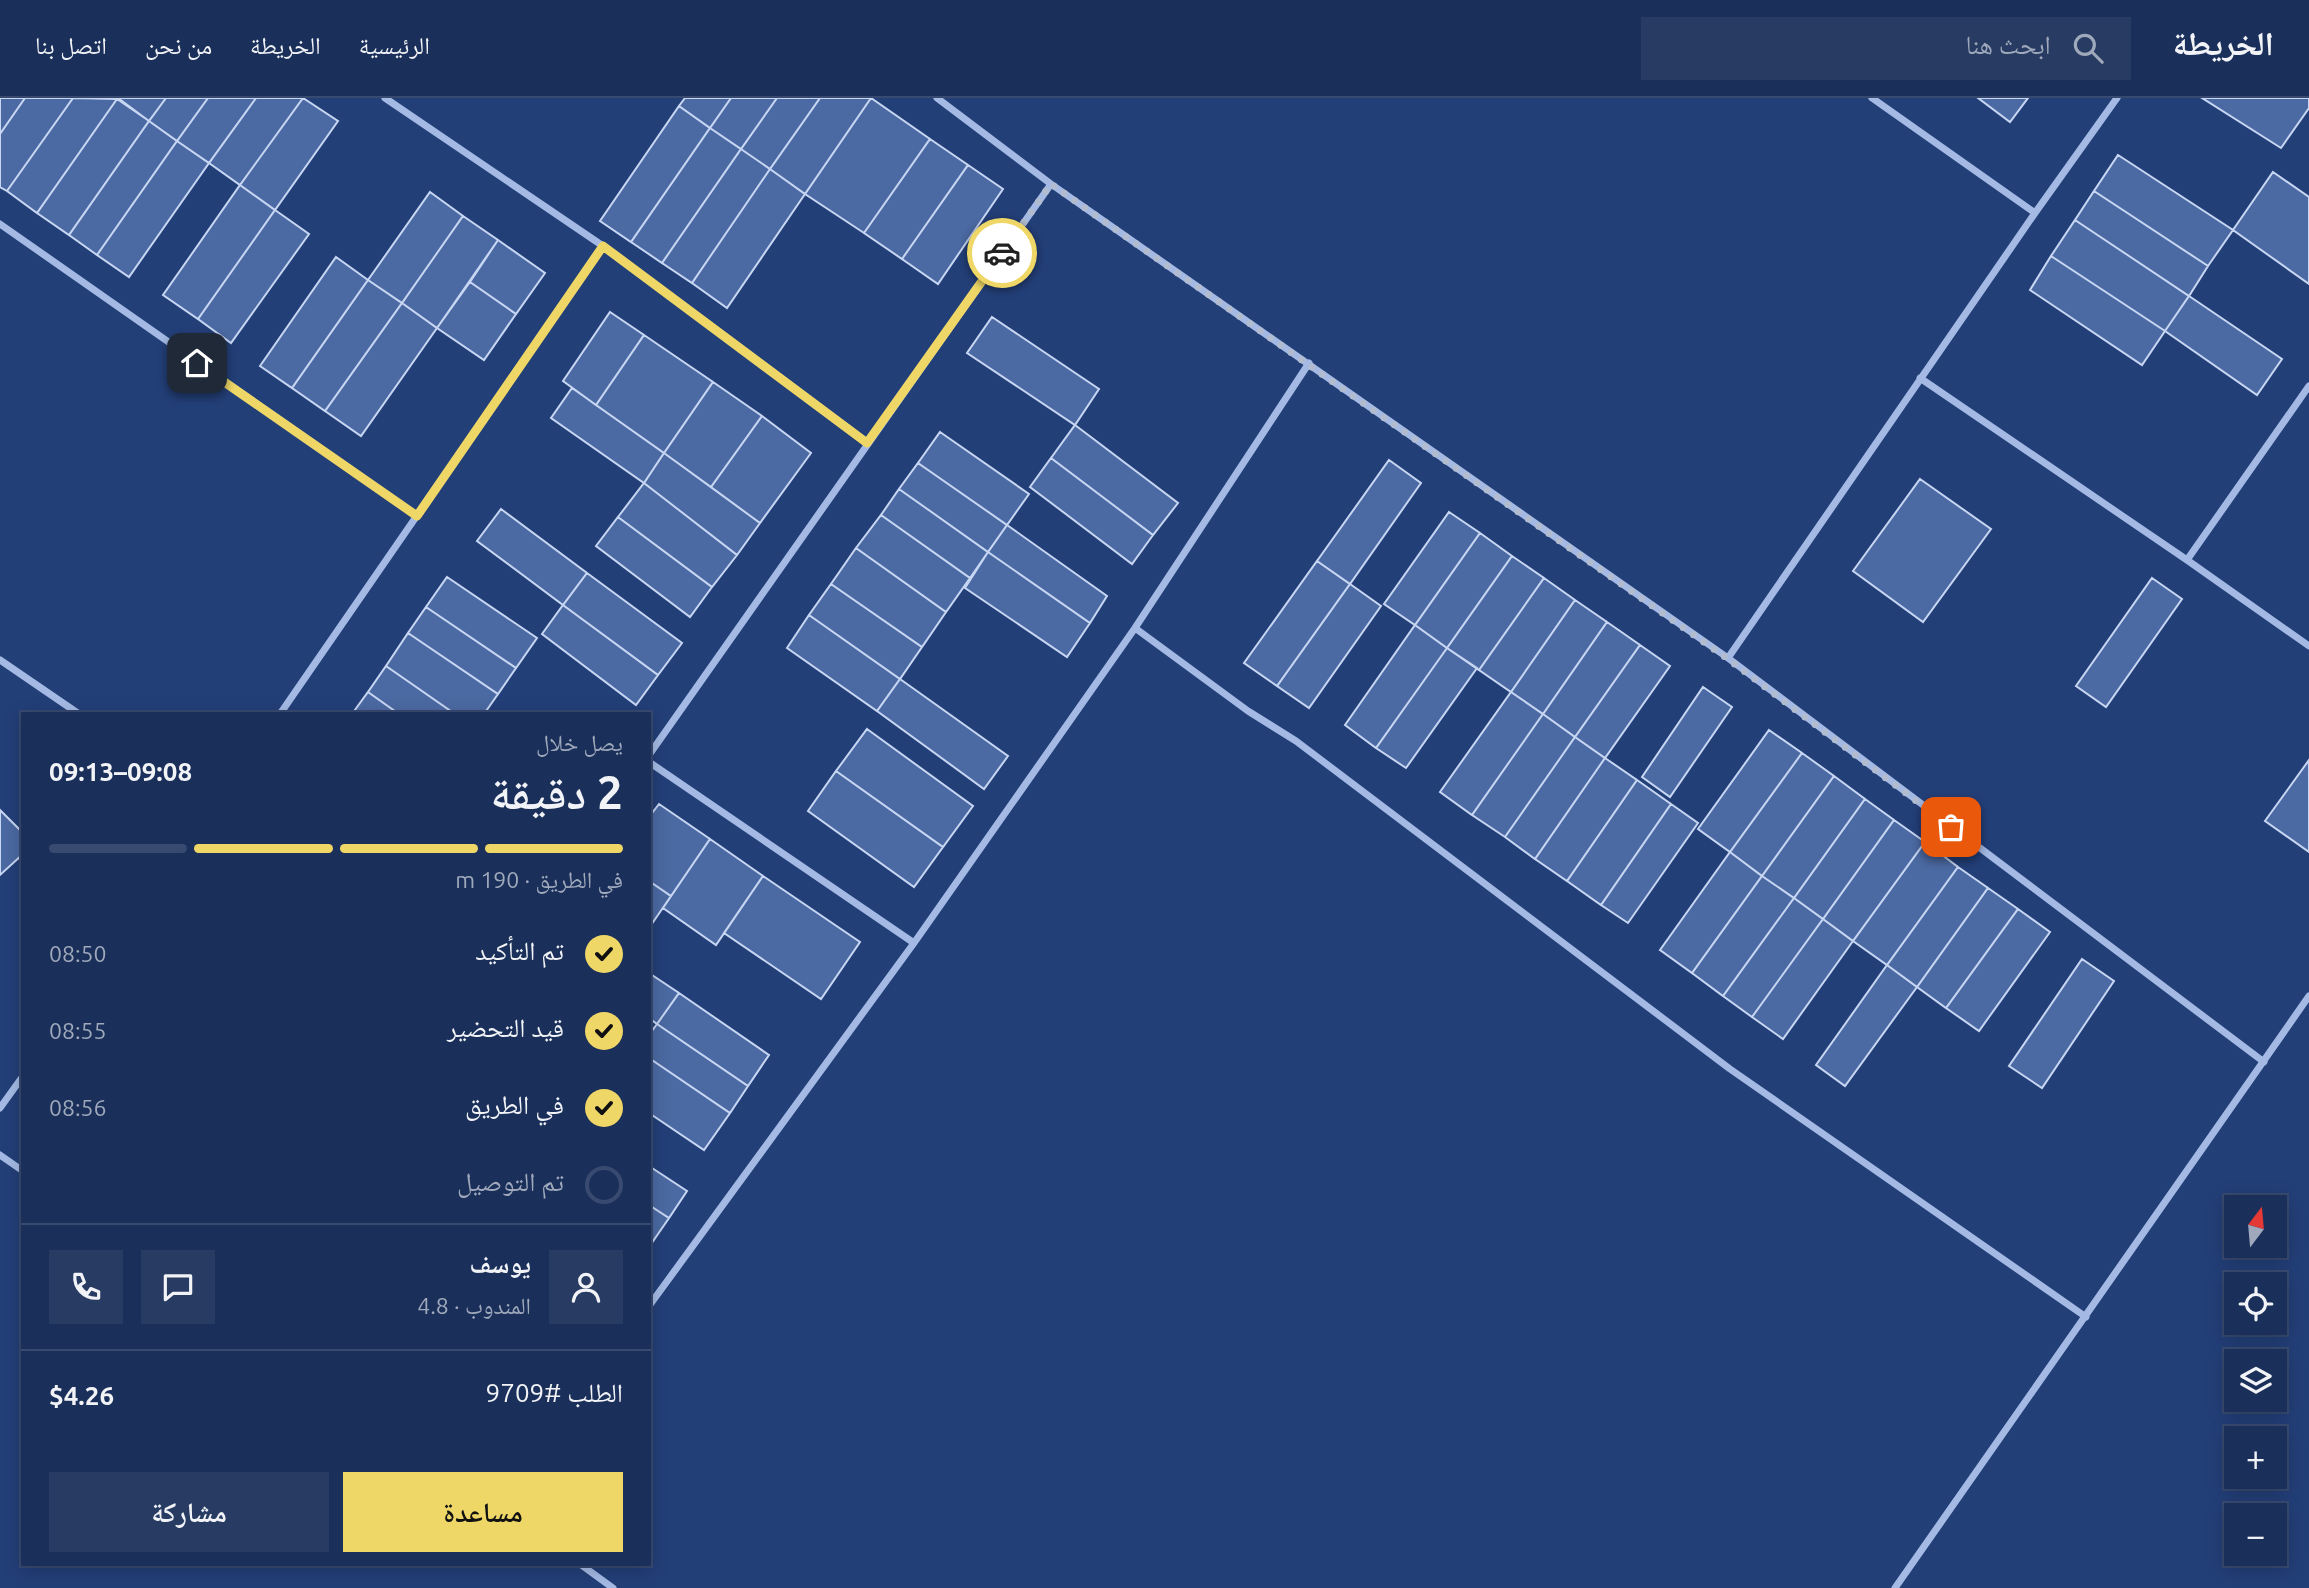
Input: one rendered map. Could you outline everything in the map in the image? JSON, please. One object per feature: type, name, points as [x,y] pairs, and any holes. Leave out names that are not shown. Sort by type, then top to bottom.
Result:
[{"type":"street","points":[[385,98],[603,246],[867,443]]},
{"type":"street","points":[[937,98],[1051,184],[1728,659],[2264,1062]]},
{"type":"street","points":[[1872,98],[2035,212]]},
{"type":"street","points":[[1728,659],[2035,212],[2117,98]]},
{"type":"street","points":[[651,752],[1051,184]]},
{"type":"street","points":[[0,224],[417,516]]},
{"type":"street","points":[[282,712],[603,246]]},
{"type":"street","points":[[651,1303],[914,943],[1135,628],[1309,363]]},
{"type":"street","points":[[1920,378],[2309,646]]},
{"type":"street","points":[[2187,560],[2309,386]]},
{"type":"street","points":[[1135,628],[1248,711],[1296,741],[1730,1069],[2085,1317]]},
{"type":"street","points":[[0,660],[76,712]]},
{"type":"street","points":[[651,763],[914,943]]},
{"type":"street","points":[[1895,1588],[2309,996]]},
{"type":"street","points":[[0,1108],[21,1079]]},
{"type":"street","points":[[0,1155],[21,1170]]},
{"type":"street","points":[[583,1566],[613,1588]]},
{"type":"building","points":[[0,98],[25,98],[0,134]]},
{"type":"building","points":[[25,98],[73,98],[7,191],[0,187],[0,134]]},
{"type":"building","points":[[73,98],[117,99],[37,213],[7,191]]},
{"type":"building","points":[[118,98],[166,98],[149,121]]},
{"type":"building","points":[[166,98],[208,98],[177,141],[149,121]]},
{"type":"building","points":[[208,98],[256,98],[209,163],[177,141]]},
{"type":"building","points":[[256,98],[303,98],[240,185],[209,163]]},
{"type":"building","points":[[303,98],[338,121],[275,210],[240,185]]},
{"type":"building","points":[[685,98],[731,98],[710,128],[679,106]]},
{"type":"building","points":[[731,98],[777,98],[741,149],[710,128]]},
{"type":"building","points":[[777,98],[820,98],[770,169],[741,149]]},
{"type":"building","points":[[820,98],[871,98],[805,194],[770,169]]},
{"type":"building","points":[[871,98],[930,139],[864,233],[805,194]]},
{"type":"building","points":[[1978,98],[2028,98],[2010,122]]},
{"type":"building","points":[[2202,98],[2309,98],[2309,108],[2281,148]]},
{"type":"building","points":[[117,99],[149,121],[69,235],[37,213]]},
{"type":"building","points":[[679,106],[710,128],[631,242],[600,221]]},
{"type":"building","points":[[149,121],[177,141],[97,255],[69,235]]},
{"type":"building","points":[[710,128],[741,149],[662,263],[631,242]]},
{"type":"building","points":[[930,139],[968,165],[902,259],[864,233]]},
{"type":"building","points":[[177,141],[209,163],[129,277],[97,255]]},
{"type":"building","points":[[741,149],[770,169],[692,283],[662,263]]},
{"type":"building","points":[[2118,155],[2233,230],[2208,266],[2094,191]]},
{"type":"building","points":[[968,165],[1003,189],[938,284],[902,259]]},
{"type":"building","points":[[770,169],[805,194],[727,308],[692,283]]},
{"type":"building","points":[[2273,172],[2309,197],[2309,284],[2233,230]]},
{"type":"building","points":[[240,185],[275,210],[198,319],[163,295]]},
{"type":"building","points":[[2094,191],[2208,266],[2189,296],[2075,220]]},
{"type":"building","points":[[430,192],[463,216],[402,303],[368,280]]},
{"type":"building","points":[[275,210],[309,234],[231,343],[198,319]]},
{"type":"building","points":[[463,216],[498,240],[437,328],[402,303]]},
{"type":"building","points":[[2075,220],[2189,296],[2165,331],[2051,256]]},
{"type":"building","points":[[498,240],[545,273],[516,314],[470,282]]},
{"type":"building","points":[[2051,256],[2165,331],[2142,365],[2030,290]]},
{"type":"building","points":[[336,257],[368,280],[292,388],[260,366]]},
{"type":"building","points":[[368,280],[402,303],[325,411],[292,388]]},
{"type":"building","points":[[470,282],[516,314],[484,360],[437,328]]},
{"type":"building","points":[[2189,296],[2282,359],[2257,395],[2165,331]]},
{"type":"building","points":[[402,303],[437,328],[361,436],[325,411]]},
{"type":"building","points":[[610,312],[644,335],[596,405],[563,381]]},
{"type":"building","points":[[992,317],[1099,389],[1075,425],[967,353]]},
{"type":"building","points":[[644,335],[713,382],[664,453],[596,405]]},
{"type":"building","points":[[713,382],[762,416],[711,487],[664,453]]},
{"type":"building","points":[[572,388],[664,453],[644,483],[551,418]]},
{"type":"building","points":[[762,416],[811,453],[760,523],[711,487]]},
{"type":"building","points":[[1075,425],[1178,503],[1153,535],[1051,458]]},
{"type":"building","points":[[940,432],[1029,494],[1007,525],[918,463]]},
{"type":"building","points":[[664,453],[760,523],[737,555],[644,483]]},
{"type":"building","points":[[1051,458],[1153,535],[1132,564],[1030,487]]},
{"type":"building","points":[[1389,460],[1421,483],[1350,584],[1317,561]]},
{"type":"building","points":[[918,463],[1007,525],[988,552],[899,489]]},
{"type":"building","points":[[1920,479],[1991,529],[1923,622],[1853,571]]},
{"type":"building","points":[[644,483],[737,555],[712,587],[618,517]]},
{"type":"building","points":[[899,489],[988,552],[970,578],[881,515]]},
{"type":"building","points":[[501,509],[587,573],[563,605],[477,541]]},
{"type":"building","points":[[1449,512],[1480,533],[1415,625],[1384,604]]},
{"type":"building","points":[[881,515],[970,578],[946,612],[856,548]]},
{"type":"building","points":[[618,517],[712,587],[690,617],[596,546]]},
{"type":"building","points":[[1007,525],[1107,596],[1090,623],[988,552]]},
{"type":"building","points":[[1480,533],[1512,556],[1447,648],[1415,625]]},
{"type":"building","points":[[856,548],[946,612],[922,647],[831,584]]},
{"type":"building","points":[[988,552],[1090,623],[1067,657],[965,588]]},
{"type":"building","points":[[1512,556],[1544,578],[1479,670],[1447,648]]},
{"type":"building","points":[[1317,561],[1350,584],[1277,686],[1244,663]]},
{"type":"building","points":[[587,573],[682,643],[658,675],[563,605]]},
{"type":"building","points":[[447,577],[537,638],[516,668],[426,607]]},
{"type":"building","points":[[1544,578],[1575,600],[1511,692],[1479,670]]},
{"type":"building","points":[[2152,578],[2182,599],[2106,707],[2076,686]]},
{"type":"building","points":[[831,584],[922,647],[900,679],[809,615]]},
{"type":"building","points":[[1350,584],[1381,606],[1309,708],[1277,686]]},
{"type":"building","points":[[1575,600],[1607,622],[1543,714],[1511,692]]},
{"type":"building","points":[[563,605],[658,675],[636,705],[542,634]]},
{"type":"building","points":[[426,607],[516,668],[498,694],[408,633]]},
{"type":"building","points":[[809,615],[900,679],[877,711],[787,648]]},
{"type":"building","points":[[1607,622],[1640,645],[1575,737],[1543,714]]},
{"type":"building","points":[[1415,625],[1447,648],[1376,748],[1345,725]]},
{"type":"building","points":[[408,633],[498,694],[485,712],[452,712],[386,666]]},
{"type":"building","points":[[1640,645],[1670,666],[1605,758],[1575,737]]},
{"type":"building","points":[[1447,648],[1477,668],[1406,768],[1376,748]]},
{"type":"building","points":[[386,666],[452,712],[396,712],[368,692]]},
{"type":"building","points":[[900,679],[1008,756],[984,789],[877,711]]},
{"type":"building","points":[[1703,687],[1732,707],[1670,797],[1642,777]]},
{"type":"building","points":[[368,692],[396,712],[353,712]]},
{"type":"building","points":[[1511,692],[1543,714],[1472,815],[1440,792]]},
{"type":"building","points":[[1543,714],[1575,737],[1505,837],[1472,815]]},
{"type":"building","points":[[867,729],[973,806],[943,847],[836,771]]},
{"type":"building","points":[[1769,730],[1802,753],[1730,852],[1698,829]]},
{"type":"building","points":[[1575,737],[1605,758],[1535,859],[1505,837]]},
{"type":"building","points":[[1802,753],[1834,776],[1762,876],[1730,852]]},
{"type":"building","points":[[1605,758],[1637,780],[1567,881],[1535,859]]},
{"type":"building","points":[[2309,760],[2309,852],[2265,821]]},
{"type":"building","points":[[836,771],[943,847],[914,887],[808,811]]},
{"type":"building","points":[[1834,776],[1865,799],[1794,898],[1762,876]]},
{"type":"building","points":[[1637,780],[1671,804],[1601,905],[1567,881]]},
{"type":"building","points":[[1865,799],[1894,820],[1823,919],[1794,898]]},
{"type":"building","points":[[659,804],[710,839],[671,896],[651,882],[651,814]]},
{"type":"building","points":[[1671,804],[1698,823],[1628,923],[1601,905]]},
{"type":"building","points":[[0,810],[21,831],[21,856],[0,875]]},
{"type":"building","points":[[1894,820],[1925,842],[1853,941],[1823,919]]},
{"type":"building","points":[[710,839],[763,876],[716,945],[663,908]]},
{"type":"building","points":[[1925,842],[1958,867],[1887,965],[1853,941]]},
{"type":"building","points":[[1730,852],[1762,876],[1692,973],[1660,950]]},
{"type":"building","points":[[1958,867],[1988,888],[1917,987],[1887,965]]},
{"type":"building","points":[[763,876],[860,942],[821,999],[724,933]]},
{"type":"building","points":[[1762,876],[1794,898],[1723,996],[1692,973]]},
{"type":"building","points":[[651,882],[671,896],[651,925]]},
{"type":"building","points":[[1988,888],[2018,909],[1946,1008],[1917,987]]},
{"type":"building","points":[[1794,898],[1823,919],[1752,1017],[1723,996]]},
{"type":"building","points":[[2018,909],[2050,932],[1979,1031],[1946,1008]]},
{"type":"building","points":[[1823,919],[1853,941],[1783,1039],[1752,1017]]},
{"type":"building","points":[[2082,959],[2114,981],[2042,1088],[2009,1066]]},
{"type":"building","points":[[1887,965],[1917,987],[1845,1086],[1816,1065]]},
{"type":"building","points":[[651,974],[679,993],[657,1024],[651,1020]]},
{"type":"building","points":[[679,993],[769,1055],[748,1086],[657,1024]]},
{"type":"building","points":[[657,1024],[748,1086],[730,1113],[651,1059],[651,1032]]},
{"type":"building","points":[[651,1059],[730,1113],[704,1150],[651,1114]]},
{"type":"building","points":[[651,1167],[687,1191],[669,1218],[651,1206]]},
{"type":"building","points":[[651,1206],[669,1218],[651,1244]]},
{"type":"way so far","points":[[1002,253],[1051,184],[1728,659],[1951,827]]},
{"type":"route","points":[[197,363],[417,516],[603,246],[867,443],[1002,253]]}]
